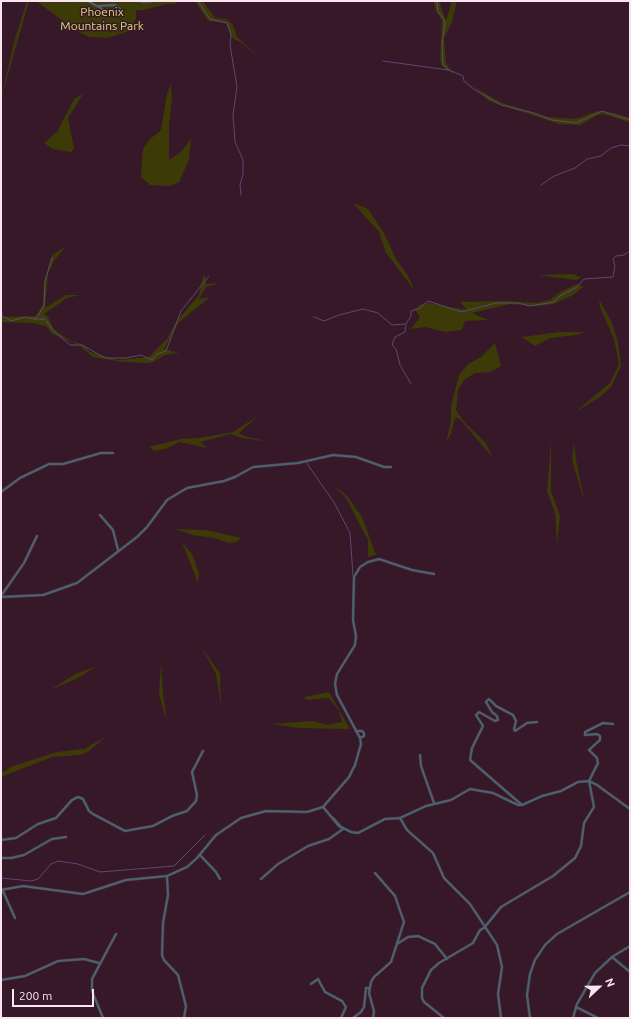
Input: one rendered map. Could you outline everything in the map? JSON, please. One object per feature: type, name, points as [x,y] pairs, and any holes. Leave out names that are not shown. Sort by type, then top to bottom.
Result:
[{"type":"street","points":[[88,1],[114,15],[119,12],[120,9],[115,5],[98,6]]},
{"type":"street","points":[[1,492],[20,478],[46,465],[63,464],[101,453],[114,453]]},
{"type":"street","points":[[1,597],[43,595],[70,586],[94,572],[118,550],[142,533],[163,503],[175,494],[187,488],[224,481],[235,477],[253,466],[298,463],[323,457],[343,455],[364,459],[384,467],[391,467]]},
{"type":"street","points":[[100,515],[104,517],[113,530],[118,550]]},
{"type":"street","points":[[1,597],[24,563],[37,536]]},
{"type":"street","points":[[15,918],[2,890],[23,886],[83,894],[126,880],[167,876],[187,867],[200,855],[220,832],[248,815],[273,810],[306,812],[323,807],[352,772],[361,744],[360,738],[337,695],[335,684],[337,674],[353,651],[356,640],[353,626],[352,584],[354,577],[364,564],[379,559],[412,570],[434,574]]},
{"type":"street","points":[[522,805],[470,760],[472,748],[483,726],[476,715],[479,712],[495,721],[498,720],[497,716],[492,712],[486,702],[489,699],[496,706],[513,715],[516,721],[514,729],[516,731],[527,723],[537,722]]},
{"type":"street","points":[[444,1018],[424,1002],[422,998],[422,988],[431,970],[439,963],[473,943],[480,930],[484,928],[501,908],[557,873],[575,858],[580,849],[584,823],[594,807],[589,781],[598,763],[597,758],[589,750],[599,742],[600,736],[597,734],[585,735],[585,732],[603,723],[613,724]]},
{"type":"street","points":[[356,731],[362,731],[364,733],[364,736],[360,738]]},
{"type":"street","points":[[1,840],[16,838],[38,824],[56,818],[72,800],[78,797],[83,799],[89,811],[93,814],[125,831],[153,826],[172,816],[187,811],[196,801],[197,795],[192,772],[203,751]]},
{"type":"street","points":[[420,755],[421,766],[434,804]]},
{"type":"street","points":[[323,807],[343,829],[358,833],[386,818],[400,818],[423,807],[451,800],[466,790],[473,789],[493,793],[518,805],[522,805],[542,796],[561,791],[578,782],[589,781],[597,784],[630,810]]},
{"type":"street","points":[[400,818],[407,830],[433,853],[444,878],[470,904],[484,928],[494,941],[500,956],[502,975],[498,1002],[501,1018]]},
{"type":"street","points":[[261,879],[278,864],[308,846],[329,839],[343,829]]},
{"type":"street","points":[[1,858],[11,858],[24,855],[52,839],[66,837]]},
{"type":"street","points":[[200,855],[220,878]]},
{"type":"street","points":[[353,1018],[361,1012],[364,1007],[366,988],[369,988],[374,977],[391,962],[397,944],[397,938],[404,922],[395,896],[376,873]]},
{"type":"street","points":[[167,876],[168,895],[163,923],[162,955],[178,975],[185,1002],[184,1018]]},
{"type":"street","points":[[530,1018],[527,991],[530,974],[535,960],[545,945],[557,934],[630,892]]},
{"type":"street","points":[[103,1018],[91,985],[99,964],[116,934]]},
{"type":"street","points":[[397,944],[404,938],[418,936],[435,944],[444,953],[447,959]]},
{"type":"street","points":[[573,1018],[576,1007],[595,973],[612,957],[630,946]]},
{"type":"street","points":[[612,957],[630,972]]},
{"type":"street","points":[[1,980],[25,976],[58,961],[84,959],[99,964]]},
{"type":"street","points":[[311,984],[318,979],[325,992],[342,1001],[346,1007],[341,1018]]},
{"type":"street","points":[[369,988],[374,1011],[373,1018]]},
{"type":"street","points":[[576,1007],[598,1018]]},
{"type":"green space","points":[[27,1],[29,1],[1,99],[14,42]]},
{"type":"green space","name":"Phoenix Mountains Park","points":[[36,1],[181,1],[174,4],[166,4],[144,10],[136,10],[136,19],[129,31],[108,38],[89,37],[75,30]]},
{"type":"green space","points":[[195,1],[203,1],[215,18],[226,19],[233,25],[237,37],[261,59],[243,44],[231,37],[226,23],[208,21]]},
{"type":"green space","points":[[434,1],[439,1],[446,21],[452,1],[457,1],[452,22],[444,38],[446,63],[454,75],[442,66],[440,60],[442,20],[435,9]]},
{"type":"green space","points":[[171,84],[172,99],[169,125],[169,160],[181,152],[191,139],[189,160],[179,182],[170,186],[150,185],[141,177],[143,149],[149,140],[161,130],[167,94]]},
{"type":"green space","points":[[474,87],[502,103],[548,117],[576,119],[597,111],[614,113],[630,118],[630,123],[604,114],[598,115],[580,125],[559,124],[489,101]]},
{"type":"green space","points":[[83,94],[68,118],[74,149],[71,152],[53,149],[44,143],[57,132],[74,99]]},
{"type":"green space","points":[[353,203],[368,209],[384,233],[396,259],[408,276],[415,291],[386,253],[379,232]]},
{"type":"green space","points":[[66,246],[54,261],[48,274],[45,308],[66,295],[80,295],[67,298],[44,314],[48,317],[54,330],[71,341],[82,344],[90,352],[118,360],[149,357],[167,339],[176,322],[199,295],[203,277],[205,275],[206,284],[220,283],[206,287],[199,299],[210,297],[178,323],[164,349],[179,353],[165,355],[153,362],[147,363],[123,362],[93,357],[79,345],[52,334],[46,326],[33,323],[1,322],[1,317],[36,316],[43,304],[44,282],[52,255]]},
{"type":"green space","points":[[574,274],[581,278],[576,280],[538,275]]},
{"type":"green space","points":[[577,284],[583,287],[573,295],[554,304],[536,306],[510,304],[472,313],[488,320],[465,321],[462,330],[445,332],[425,327],[411,329],[420,317],[415,310],[421,304],[428,303],[467,310],[460,302],[506,301],[537,303],[550,300],[560,292]]},
{"type":"green space","points":[[599,299],[612,323],[618,342],[621,366],[611,387],[600,397],[575,412],[610,383],[619,364],[614,339],[600,307]]},
{"type":"green space","points":[[560,332],[585,332],[577,335],[550,338],[535,346],[521,337]]},
{"type":"green space","points":[[495,343],[501,366],[490,372],[475,373],[464,380],[458,390],[456,410],[465,423],[485,442],[493,458],[459,418],[455,418],[451,434],[446,442],[451,421],[451,406],[459,375],[468,364],[481,357]]},
{"type":"green space","points":[[258,416],[239,433],[247,437],[270,442],[242,438],[231,434],[200,442],[207,448],[180,442],[165,449],[154,451],[149,447],[181,439],[199,438],[233,432]]},
{"type":"green space","points":[[551,440],[551,491],[560,516],[557,544],[555,512],[547,492]]},
{"type":"green space","points":[[574,442],[576,460],[585,503],[572,460]]},
{"type":"green space","points":[[332,484],[347,496],[362,517],[376,555],[368,557],[368,540],[346,498]]},
{"type":"green space","points":[[175,529],[206,530],[241,538],[237,542],[229,543],[214,538],[192,535]]},
{"type":"green space","points":[[182,542],[192,554],[199,573],[198,583]]},
{"type":"green space","points":[[201,646],[220,674],[221,705],[216,674]]},
{"type":"green space","points":[[161,662],[163,693],[167,723],[159,694]]},
{"type":"green space","points":[[96,667],[78,678],[50,690],[77,673]]},
{"type":"green space","points":[[329,692],[350,729],[299,728],[272,724],[313,721],[328,725],[342,722],[339,711],[329,698],[307,700],[304,697]]},
{"type":"green space","points":[[105,737],[88,752],[79,755],[52,757],[1,777],[1,773],[13,766],[57,752],[84,749]]},
{"type":"waterway","points":[[138,1],[144,3],[158,1]]},
{"type":"waterway","points":[[198,1],[210,19],[227,23],[231,34],[230,45],[237,87],[233,115],[235,142],[243,160],[243,174],[240,185],[241,195]]},
{"type":"waterway","points":[[437,1],[438,12],[444,19],[445,23],[442,44],[443,64],[447,69],[463,76],[464,81],[475,90],[501,105],[534,113],[552,120],[576,123],[602,111],[630,120]]},
{"type":"waterway","points":[[383,61],[448,70]]},
{"type":"waterway","points":[[541,185],[554,176],[575,168],[587,159],[601,156],[611,148],[621,145],[630,146]]},
{"type":"waterway","points":[[314,317],[324,321],[339,315],[363,309],[378,313],[392,325],[406,324],[411,316],[411,311],[420,308],[428,301],[461,312],[496,303],[518,303],[530,306],[554,302],[560,296],[577,287],[584,279],[613,277],[615,266],[613,259],[616,256],[624,255],[630,251]]},
{"type":"waterway","points":[[1,315],[11,321],[25,317],[35,319],[44,306],[45,281],[52,258]]},
{"type":"waterway","points":[[35,319],[45,319],[54,331],[70,345],[82,345],[105,358],[126,358],[141,355],[152,360],[157,354],[166,351],[181,311],[209,276]]},
{"type":"waterway","points":[[1,305],[2,314]]},
{"type":"waterway","points":[[406,325],[405,332],[395,337],[392,345],[396,349],[400,365],[411,384]]},
{"type":"waterway","points":[[306,462],[335,504],[350,533],[353,576]]},
{"type":"waterway","points":[[1,878],[31,881],[38,879],[51,864],[58,861],[78,864],[100,872],[174,866],[205,835]]}]
